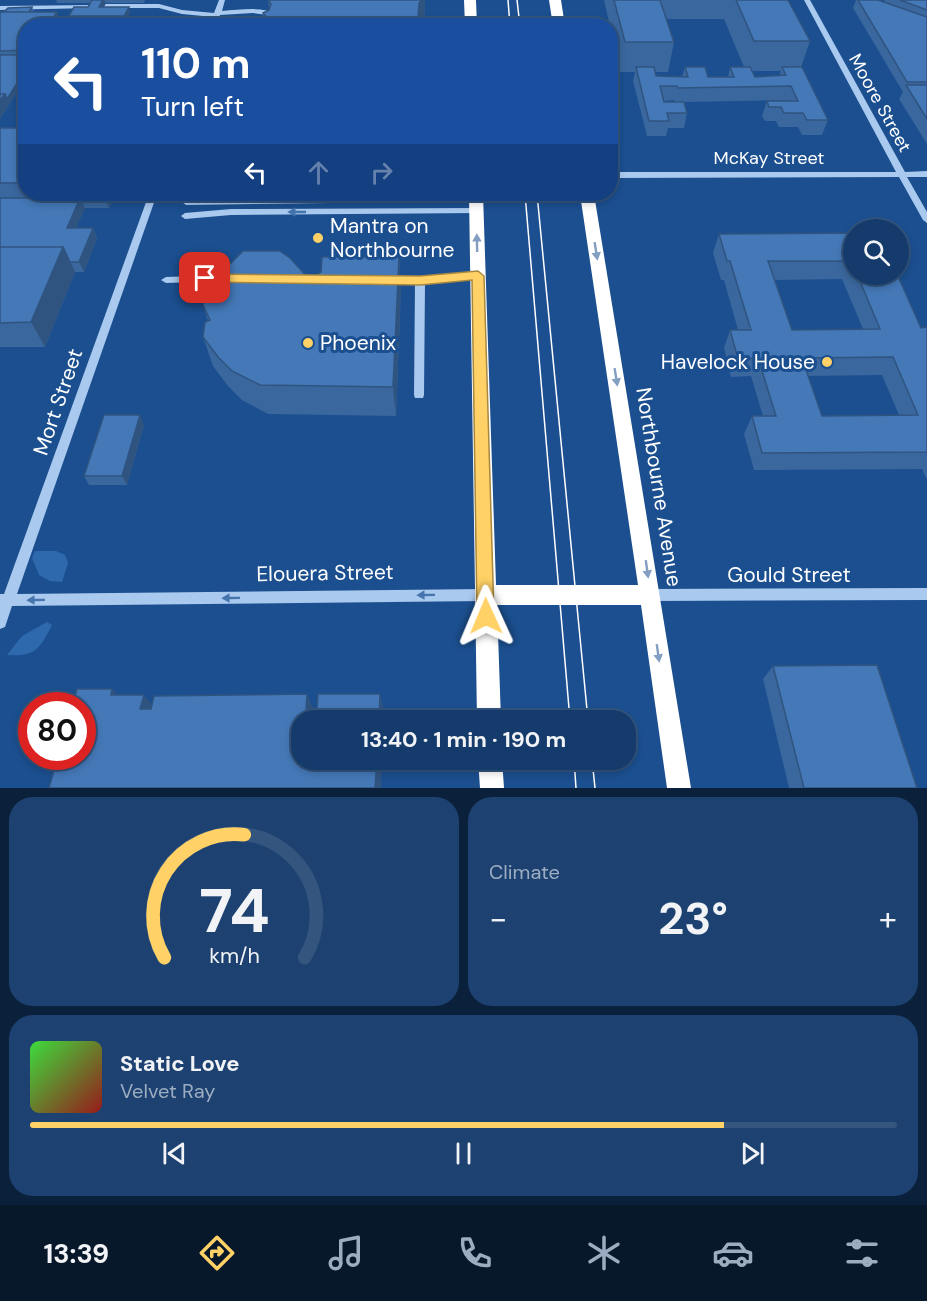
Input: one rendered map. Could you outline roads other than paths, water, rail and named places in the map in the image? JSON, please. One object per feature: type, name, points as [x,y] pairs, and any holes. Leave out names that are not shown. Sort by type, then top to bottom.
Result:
[{"type":"highway","points":[[470,0],[471,18]]},
{"type":"highway","points":[[555,0],[558,18]]},
{"type":"highway","points":[[476,201],[489,710]]},
{"type":"highway","name":"Northbourne Avenue","points":[[588,201],[680,788]]},
{"type":"highway","name":"Elouera Street","points":[[485,595],[650,595]]},
{"type":"highway","points":[[491,770],[492,788]]},
{"type":"street","points":[[216,18],[222,0]]},
{"type":"street","name":"Moore Street","points":[[807,0],[927,220]]},
{"type":"street","points":[[105,6],[157,3],[182,12],[217,14],[253,11],[274,14]]},
{"type":"street","points":[[0,8],[92,6]]},
{"type":"street","name":"McKay Street","points":[[618,175],[927,174]]},
{"type":"street","name":"Mort Street","points":[[0,623],[4,600],[150,201]]},
{"type":"street","points":[[186,202],[476,201]]},
{"type":"street","points":[[185,216],[231,212],[418,211],[476,201]]},
{"type":"street","points":[[373,278],[420,280],[478,276]]},
{"type":"street","points":[[166,280],[241,278]]},
{"type":"street","points":[[419,395],[420,280]]},
{"type":"street","name":"Gould Street","points":[[650,595],[927,594]]},
{"type":"street","name":"Elouera Street","points":[[4,600],[485,595]]},
{"type":"tram line","points":[[508,0],[509,18]]},
{"type":"tram line","points":[[517,0],[519,18]]},
{"type":"tram line","points":[[526,201],[569,710]]},
{"type":"tram line","points":[[538,201],[587,710]]},
{"type":"tram line","points":[[575,770],[576,788]]},
{"type":"tram line","points":[[593,770],[595,788]]},
{"type":"place","name":"Mantra on Northbourne","points":[[318,238]]},
{"type":"place","name":"Phoenix","points":[[308,343]]},
{"type":"place","name":"Havelock House","points":[[827,362]]}]
